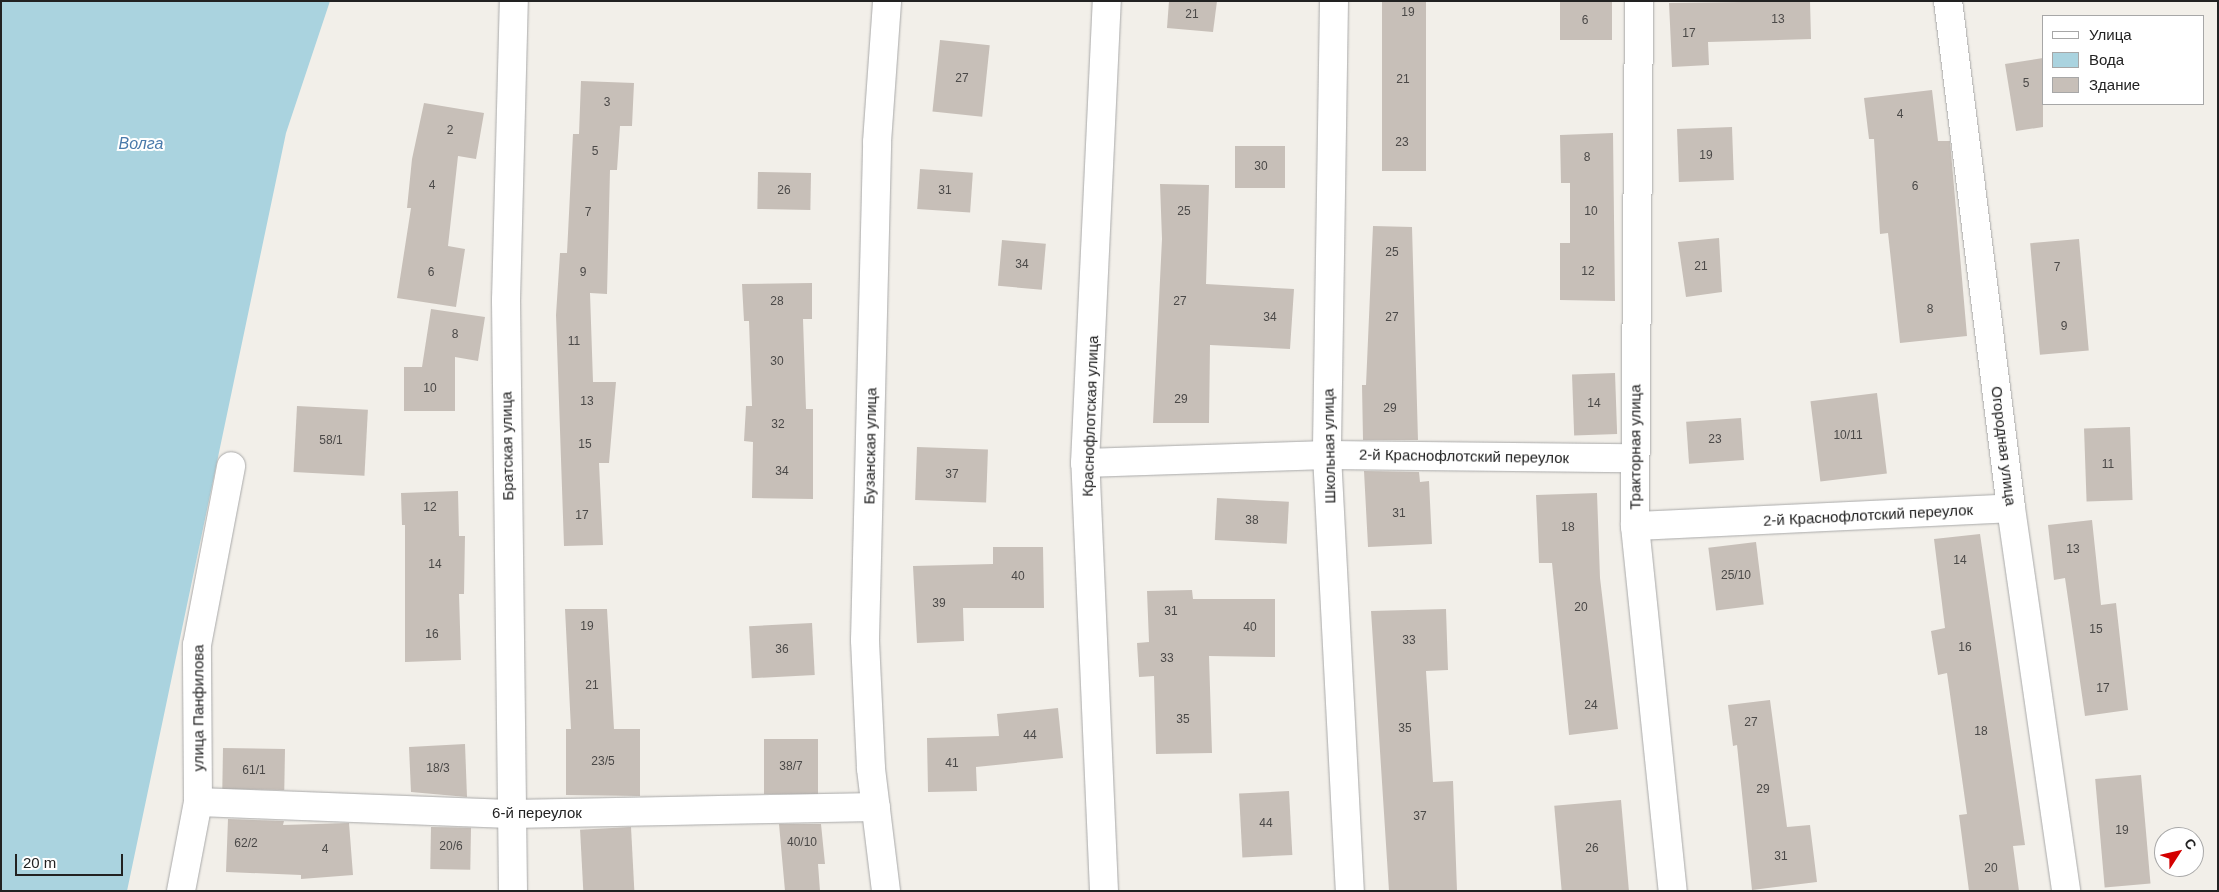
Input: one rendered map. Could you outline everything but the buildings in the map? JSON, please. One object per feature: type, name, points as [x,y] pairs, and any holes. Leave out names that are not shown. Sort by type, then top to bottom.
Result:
[{"type":"street","name":"Братская улица","points":[[513,891],[510,814],[506,300],[514,1]]},
{"type":"street","name":"Бузанская улица","points":[[886,891],[876,807],[865,640],[877,142],[887,1]]},
{"type":"street","name":"Краснофлотская улица","points":[[1104,891],[1085,463],[1107,1]]},
{"type":"street","name":"Школьная улица","points":[[1334,1],[1327,455],[1350,891]]},
{"type":"street","name":"Тракторная улица","points":[[1639,1],[1634,526],[1674,891]]},
{"type":"street","name":"Огородная улица","points":[[1948,1],[2011,508],[2066,891]]},
{"type":"street","name":"2-й Краснофлотский переулок","points":[[1085,463],[1327,455],[1634,458]]},
{"type":"street","name":"улица Панфилова","points":[[181,891],[198,802],[197,646],[231,466]]},
{"type":"street","name":"2-й Краснофлотский переулок","points":[[1634,526],[2011,508]]},
{"type":"street","name":"6-й переулок","points":[[198,802],[510,814],[876,807]]},
{"type":"water","name":"Волга","points":[[1,1],[330,1],[286,133],[127,891],[1,891]]}]
